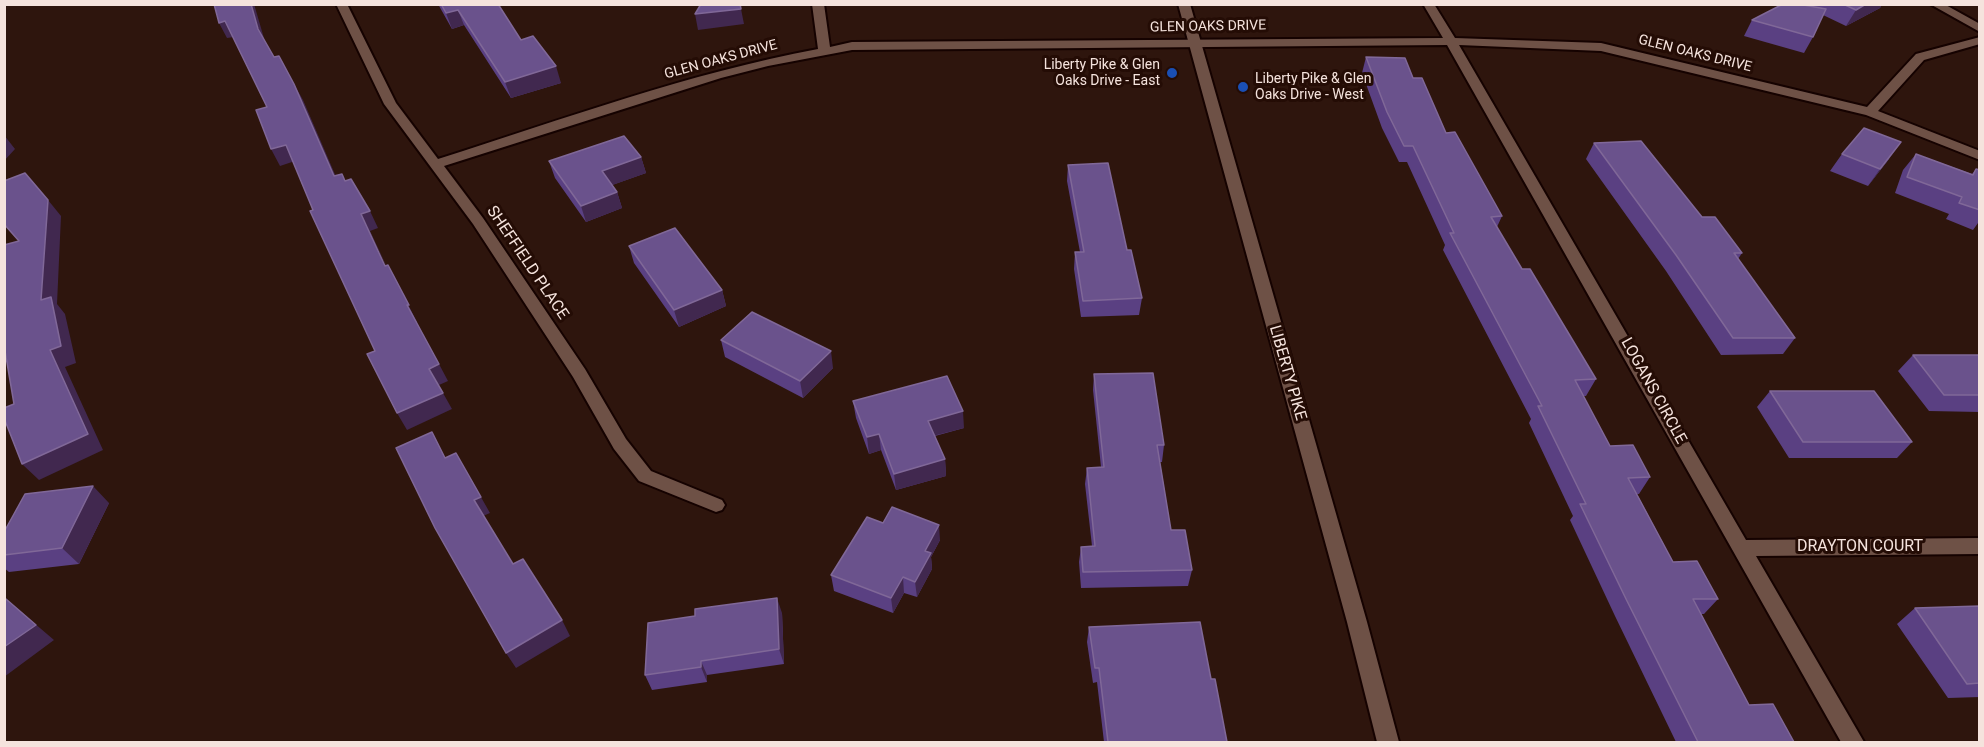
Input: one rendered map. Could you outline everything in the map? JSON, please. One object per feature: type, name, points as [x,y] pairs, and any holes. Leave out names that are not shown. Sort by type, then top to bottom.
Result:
[{"type":"street","name":"SHEFFIELD PLACE","points":[[341,4],[390,104],[484,230],[579,373],[621,444],[645,476],[716,505]]},
{"type":"street","points":[[818,4],[824,50]]},
{"type":"street","name":"LIBERTY PIKE","points":[[1184,4],[1354,610],[1388,742]]},
{"type":"street","name":"LOGANS CIRCLE","points":[[1428,4],[1644,374],[1740,548],[1853,742]]},
{"type":"street","points":[[1935,4],[1980,29]]},
{"type":"street","points":[[1870,112],[1920,57],[1980,40]]},
{"type":"street","name":"GLEN OAKS DRIVE","points":[[437,164],[717,75],[824,50],[852,46],[1194,42],[1451,41],[1602,47],[1870,112],[1980,156]]},
{"type":"street","name":"DRAYTON COURT","points":[[1740,548],[1980,546]]},
{"type":"building","points":[[214,4],[251,4],[258,29],[274,57],[279,56],[294,84],[334,176],[342,174],[345,181],[351,179],[370,211],[361,214],[385,266],[388,265],[439,364],[429,369],[443,393],[397,413],[367,354],[375,351],[310,211],[313,210],[286,145],[271,149],[256,110],[267,107],[225,21],[219,23]]},
{"type":"building","points":[[441,4],[498,4],[521,40],[533,36],[556,66],[505,82],[458,10],[446,13]]},
{"type":"building","points":[[701,4],[740,4],[741,9],[695,14]]},
{"type":"building","points":[[1783,4],[1826,9],[1813,37],[1752,20]]},
{"type":"building","points":[[1843,4],[1866,4],[1856,10]]},
{"type":"building","points":[[1366,57],[1405,58],[1413,78],[1422,78],[1446,133],[1455,132],[1502,216],[1491,217],[1522,269],[1530,269],[1596,379],[1575,380],[1610,446],[1633,445],[1650,477],[1628,478],[1673,562],[1697,561],[1718,599],[1693,599],[1749,705],[1773,704],[1794,742],[1698,742],[1580,504],[1586,504],[1538,406],[1542,406],[1450,233],[1454,233],[1413,146],[1404,146],[1387,112]]},
{"type":"building","points":[[1864,128],[1901,142],[1880,169],[1842,154]]},
{"type":"building","points":[[624,136],[641,157],[602,171],[617,192],[581,206],[549,161]]},
{"type":"building","points":[[1641,141],[1702,217],[1715,217],[1742,253],[1734,253],[1795,338],[1733,338],[1594,143]]},
{"type":"building","points":[[1916,154],[1973,175],[1976,169],[1980,170],[1980,210],[1959,203],[1962,197],[1907,177]]},
{"type":"building","points":[[1108,163],[1127,250],[1131,250],[1142,298],[1083,301],[1075,252],[1084,252],[1068,165]]},
{"type":"building","points":[[25,173],[48,200],[41,300],[51,297],[61,346],[50,350],[88,434],[22,464],[4,418],[4,408],[14,404],[4,345],[4,245],[19,241],[4,224],[4,181]]},
{"type":"building","points":[[675,228],[722,290],[674,310],[629,246]]},
{"type":"building","points":[[752,312],[831,351],[800,381],[721,340]]},
{"type":"building","points":[[1913,355],[1980,355],[1980,395],[1944,395]]},
{"type":"building","points":[[1153,373],[1164,445],[1157,445],[1171,530],[1185,530],[1192,570],[1083,572],[1081,547],[1095,546],[1087,468],[1104,467],[1094,374]]},
{"type":"building","points":[[947,376],[963,411],[928,421],[945,459],[894,474],[879,434],[867,437],[853,401]]},
{"type":"building","points":[[1770,391],[1874,391],[1912,442],[1803,442]]},
{"type":"building","points":[[432,432],[445,458],[456,453],[481,497],[474,500],[513,564],[523,559],[562,620],[506,653],[435,528],[396,448]]},
{"type":"building","points":[[93,486],[62,548],[4,555],[4,532],[25,494]]},
{"type":"building","points":[[892,507],[939,525],[925,551],[931,553],[915,582],[903,577],[891,598],[831,575],[867,517],[883,523]]},
{"type":"building","points":[[777,598],[779,649],[701,661],[701,667],[645,675],[648,623],[695,616],[695,609]]},
{"type":"building","points":[[6,599],[36,625],[4,647],[4,600]]},
{"type":"building","points":[[1980,606],[1980,683],[1967,684],[1915,608]]},
{"type":"building","points":[[1200,622],[1211,679],[1215,679],[1227,742],[1108,742],[1099,668],[1095,668],[1089,627]]},
{"type":"place","name":"Liberty Pike & Glen Oaks Drive - East","points":[[1172,73]]},
{"type":"place","name":"Liberty Pike & Glen Oaks Drive - West","points":[[1243,87]]}]
